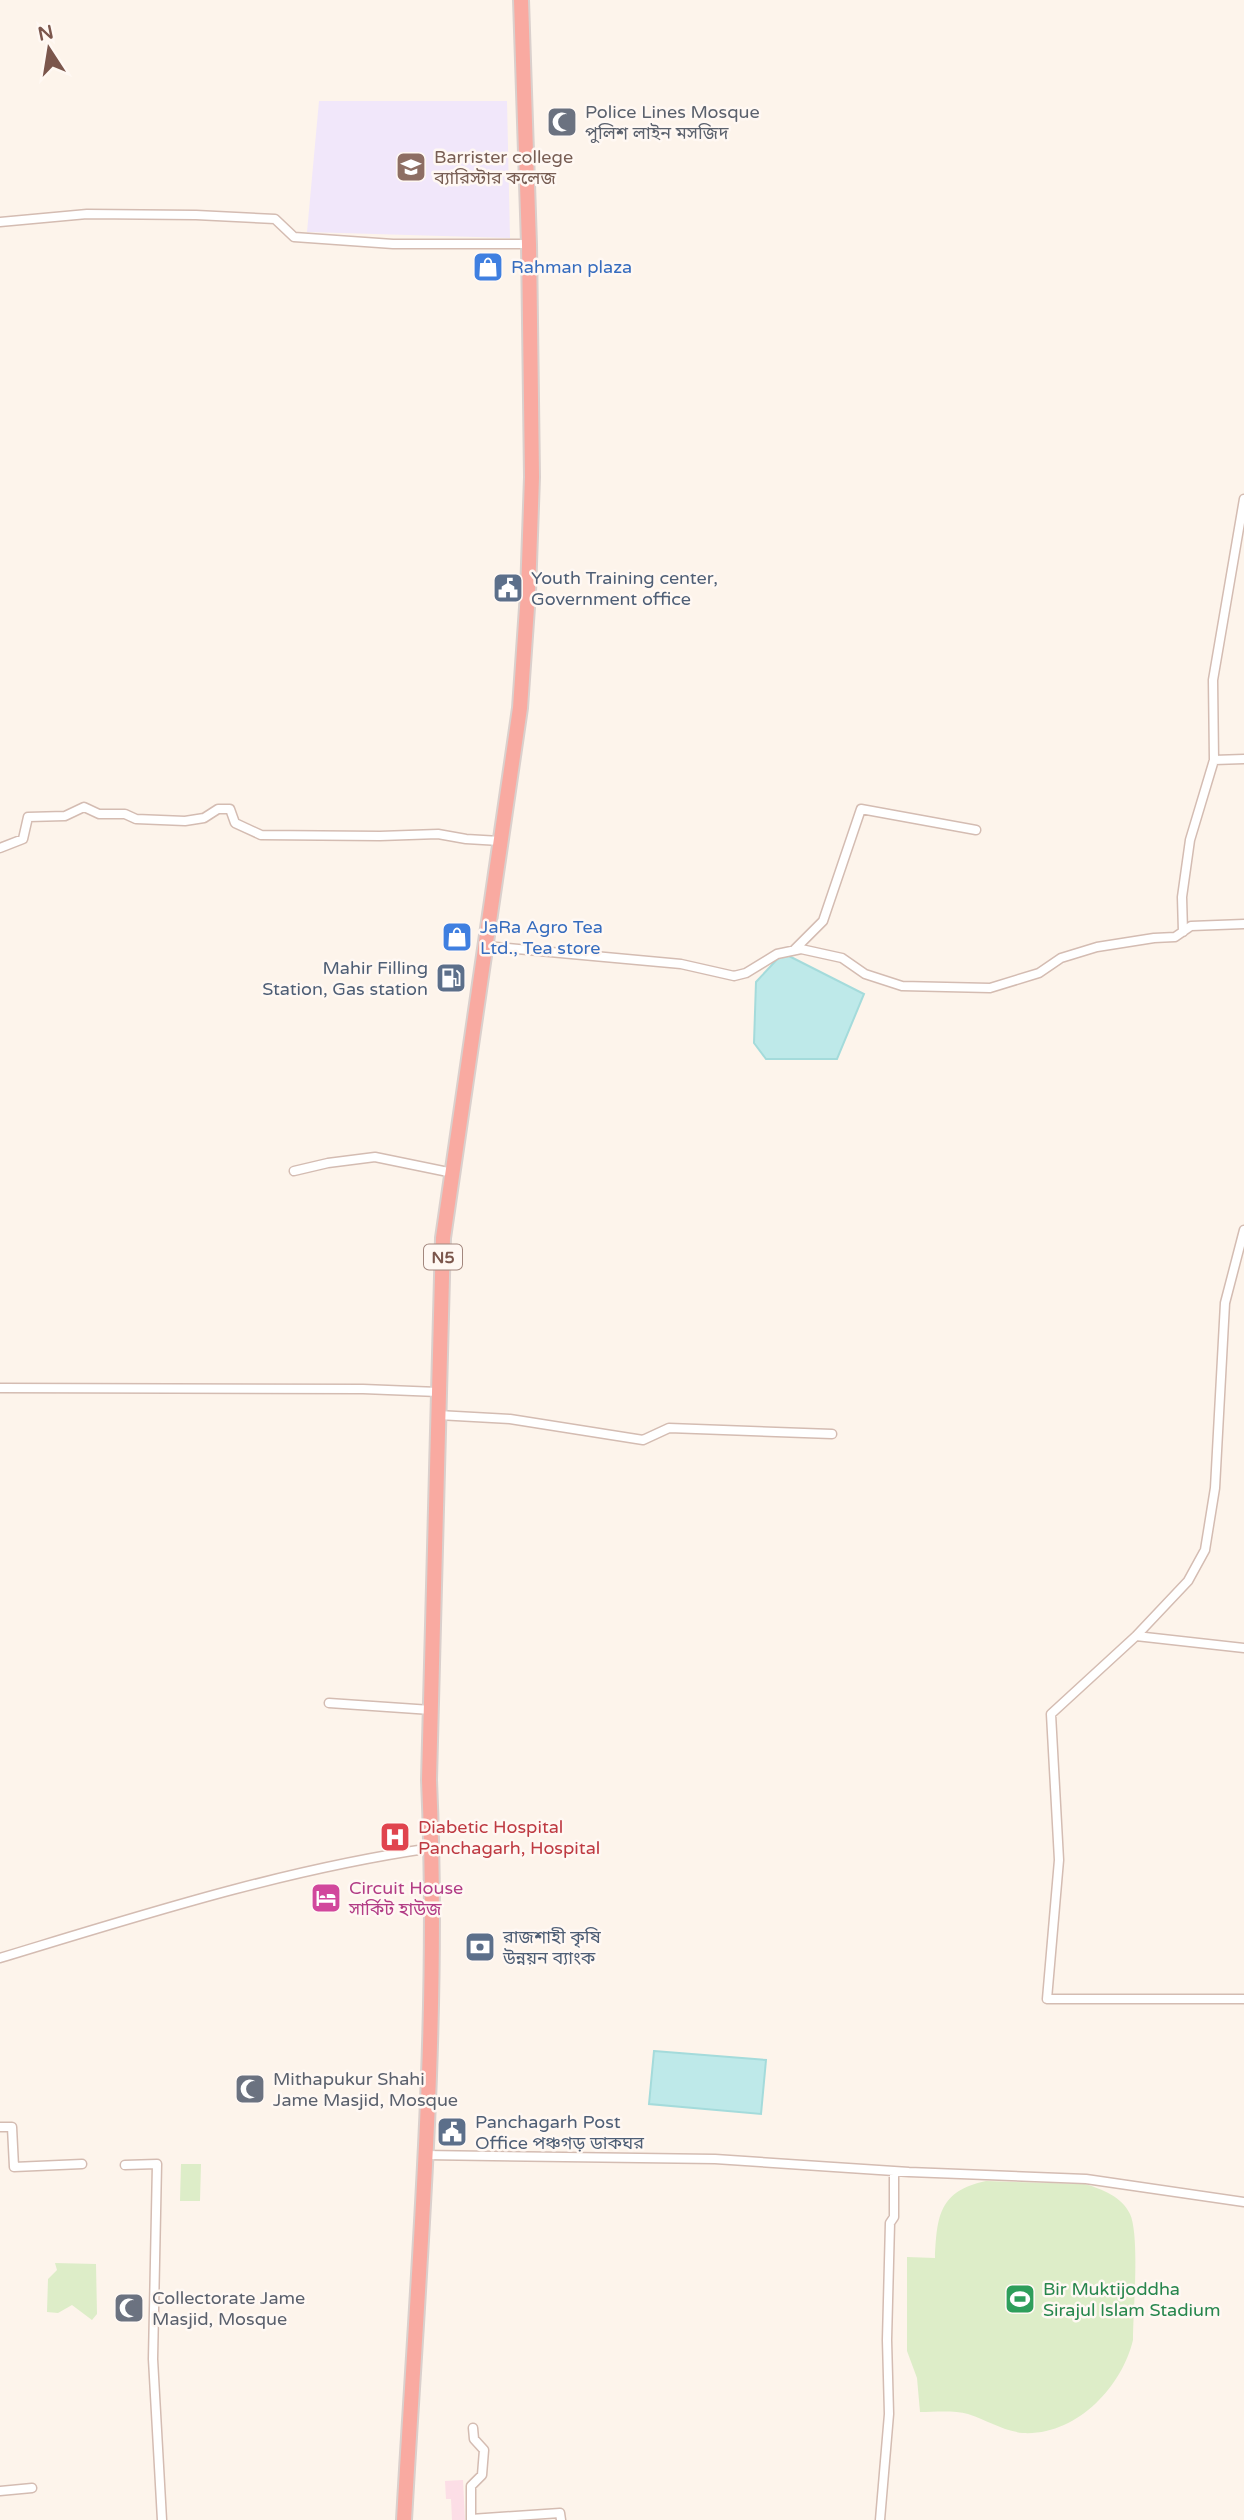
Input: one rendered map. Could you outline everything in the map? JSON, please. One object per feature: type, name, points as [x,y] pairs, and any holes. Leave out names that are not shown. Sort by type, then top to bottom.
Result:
[{"type":"highway","name":"N5","points":[[404,2520],[430,2027],[432,1848],[429,1780],[443,1238],[520,708],[528,593],[532,477],[521,0]]},
{"type":"street","points":[[0,222],[87,215],[196,215],[275,219],[294,237],[393,244],[528,244]]},
{"type":"street","points":[[1183,932],[1182,897],[1190,840],[1214,760],[1213,680],[1244,499]]},
{"type":"street","points":[[1214,760],[1244,759]]},
{"type":"street","points":[[0,848],[23,839],[28,817],[65,816],[84,807],[99,814],[125,814],[136,819],[185,821],[204,818],[218,809],[230,809],[235,823],[261,835],[438,834],[500,841]]},
{"type":"street","points":[[794,950],[823,921],[861,808],[976,830]]},
{"type":"street","points":[[485,946],[681,964],[734,976],[746,973],[777,954],[801,949],[842,958],[865,974],[902,986],[990,988],[1039,973],[1061,958],[1097,947],[1154,937],[1175,937],[1191,926],[1244,924]]},
{"type":"street","points":[[293,1171],[375,1157],[453,1173]]},
{"type":"street","points":[[1244,1230],[1225,1303],[1214,1488],[1205,1550],[1188,1581],[1136,1636],[1051,1714],[1059,1860],[1047,1999],[1244,1999]]},
{"type":"street","points":[[0,1388],[363,1389],[438,1392]]},
{"type":"street","points":[[438,1415],[510,1419],[643,1440],[669,1428],[832,1434]]},
{"type":"street","points":[[1136,1636],[1244,1648]]},
{"type":"street","points":[[328,1703],[431,1710]]},
{"type":"street","points":[[0,1958],[262,1883],[330,1866],[432,1848]]},
{"type":"street","points":[[0,2127],[12,2127],[14,2167],[82,2164]]},
{"type":"street","points":[[424,2155],[715,2159],[894,2171],[1086,2179],[1244,2202]]},
{"type":"street","points":[[125,2165],[156,2164],[153,2359],[162,2520]]},
{"type":"street","points":[[880,2520],[888,2414],[887,2340],[894,2171]]},
{"type":"street","points":[[473,2428],[474,2439],[484,2450],[482,2475],[471,2486],[471,2519],[560,2513],[561,2520]]},
{"type":"street","points":[[0,2491],[32,2488]]},
{"type":"shaded area","name":"Barrister college ব্যারিস্টার কলেজ","points":[[319,101],[507,101],[510,238],[307,232]]},
{"type":"shaded area","points":[[463,2480],[465,2520],[452,2520],[451,2499],[446,2499],[445,2481]]},
{"type":"green space","points":[[181,2164],[201,2164],[200,2201],[180,2201]]},
{"type":"green space","name":"Bir Muktijoddha Sirajul Islam Stadium","points":[[986,2181],[1085,2184],[1117,2198],[1130,2214],[1133,2225],[1133,2340],[1127,2358],[1119,2375],[1094,2405],[1061,2426],[1042,2432],[1016,2432],[962,2413],[920,2412],[917,2378],[907,2351],[907,2257],[935,2258],[937,2230],[944,2208],[958,2191]]},
{"type":"green space","points":[[55,2263],[96,2264],[97,2314],[92,2320],[72,2305],[58,2313],[47,2312],[48,2279],[57,2270]]},
{"type":"water","points":[[783,953],[864,994],[837,1059],[766,1059],[754,1043],[756,982]]},
{"type":"water","points":[[654,2051],[766,2060],[761,2114],[649,2104]]},
{"type":"place","name":"Police Lines Mosque পুলিশ লাইন মসজিদ","points":[[562,122]]},
{"type":"place","name":"Barrister college ব্যারিস্টার কলেজ","points":[[411,167]]},
{"type":"place","name":"Rahman plaza","points":[[488,267]]},
{"type":"place","name":"Youth Training center, Government office","points":[[508,588]]},
{"type":"place","name":"JaRa Agro Tea Ltd., Tea store","points":[[457,937]]},
{"type":"place","name":"Mahir Filling Station, Gas station","points":[[451,978]]},
{"type":"place","name":"Diabetic Hospital Panchagarh, Hospital","points":[[395,1837]]},
{"type":"place","name":"Circuit House সার্কিট হাউজ","points":[[326,1898]]},
{"type":"place","name":"রাজশাহী কৃষি উন্নয়ন ব্যাংক","points":[[480,1947]]},
{"type":"place","name":"Mithapukur Shahi Jame Masjid, Mosque","points":[[250,2089]]},
{"type":"place","name":"Panchagarh Post Office পঞ্চগড় ডাকঘর","points":[[452,2132]]},
{"type":"place","name":"Bir Muktijoddha Sirajul Islam Stadium","points":[[1020,2299]]},
{"type":"place","name":"Collectorate Jame Masjid, Mosque","points":[[129,2308]]}]
